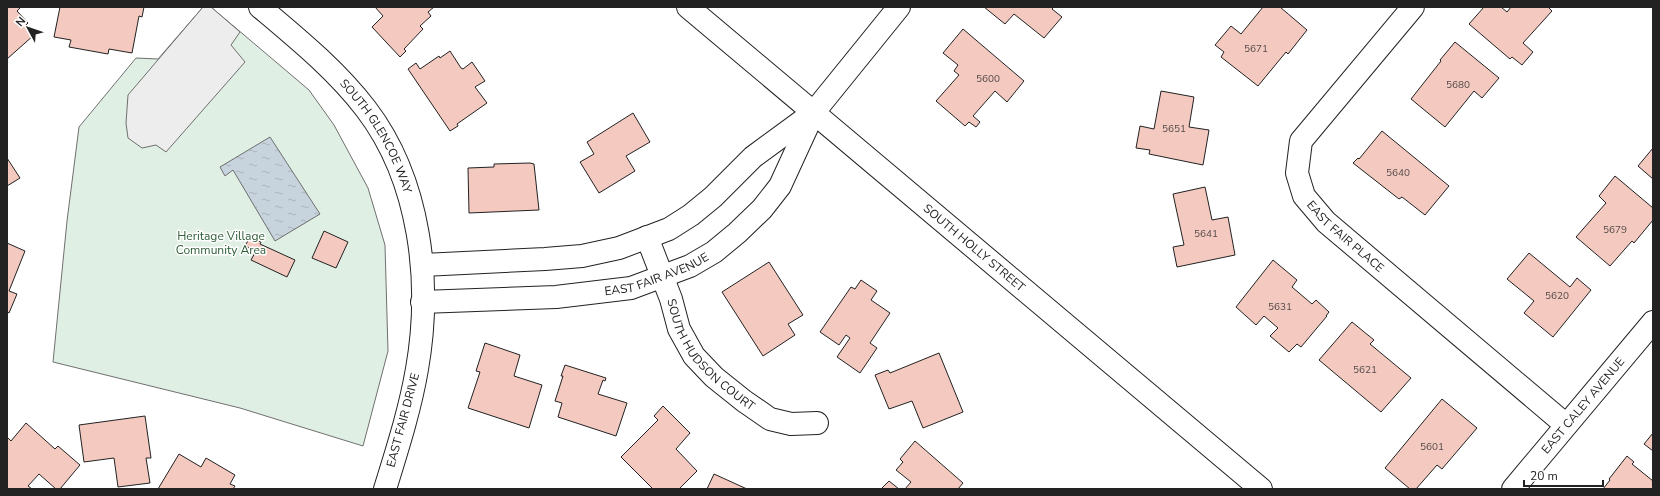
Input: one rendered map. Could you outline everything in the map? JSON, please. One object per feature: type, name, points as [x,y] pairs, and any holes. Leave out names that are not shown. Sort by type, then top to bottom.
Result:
[{"type":"street","name":"SOUTH GLENCOE WAY","points":[[260,7],[320,58],[345,83],[367,110],[384,136],[399,165],[418,230],[423,265],[422,302]]},
{"type":"street","name":"SOUTH HOLLY STREET","points":[[688,7],[1260,489]]},
{"type":"street","name":"EAST FAIR AVENUE","points":[[422,302],[556,297],[592,294],[631,288],[690,266],[714,252],[762,209],[780,186],[814,112],[899,7]]},
{"type":"street","name":"EAST FAIR PLACE","points":[[1414,7],[1301,141],[1297,173],[1304,196],[1326,222],[1566,425]]},
{"type":"street","name":"EAST FAIR AVENUE","points":[[423,265],[537,260],[582,256],[619,248],[669,229],[691,215],[714,197],[753,157],[814,112]]},
{"type":"street","name":"SOUTH HUDSON COURT","points":[[647,237],[663,277],[680,329],[694,356],[714,377],[770,419],[791,424],[817,423]]},
{"type":"street","name":"EAST FAIR DRIVE","points":[[385,489],[409,407],[417,369],[421,336],[422,302]]},
{"type":"street","name":"EAST CALEY AVENUE","points":[[1512,489],[1653,322]]},
{"type":"green space","name":"Heritage Village Community Area","points":[[203,7],[211,7],[309,90],[334,125],[368,188],[385,245],[388,351],[363,446],[240,408],[53,362],[67,221],[79,127],[136,58],[158,59]]},
{"type":"shaded area","points":[[203,7],[211,7],[240,32],[231,45],[245,62],[166,152],[156,145],[142,148],[128,138],[126,123],[128,95]]},
{"type":"water","points":[[270,137],[320,214],[275,241],[233,170],[225,176],[220,167]]},
{"type":"building","points":[[7,7],[21,7],[17,11],[28,23],[25,26],[34,35],[7,59]]},
{"type":"building","points":[[60,7],[144,7],[142,17],[139,16],[132,53],[109,49],[108,54],[69,47],[71,40],[54,37]]},
{"type":"building","points":[[375,7],[434,7],[428,12],[431,16],[420,26],[423,29],[404,49],[406,51],[400,57],[372,27],[383,16]]},
{"type":"building","points":[[984,7],[1054,7],[1052,9],[1062,17],[1044,38],[1014,14],[1005,24]]},
{"type":"building","points":[[1263,7],[1280,7],[1307,30],[1288,54],[1286,52],[1258,86],[1221,57],[1224,52],[1215,45],[1231,26],[1241,34]]},
{"type":"building","points":[[1484,7],[1501,7],[1507,12],[1511,7],[1548,7],[1552,11],[1523,43],[1533,52],[1522,65],[1512,57],[1510,59],[1469,24]]},
{"type":"building","points":[[963,29],[1024,81],[1007,102],[995,91],[973,116],[980,122],[976,127],[969,122],[965,126],[936,101],[959,75],[954,71],[958,65],[943,53]]},
{"type":"building","points":[[1455,42],[1499,78],[1482,98],[1474,91],[1445,127],[1411,99]]},
{"type":"building","points":[[450,51],[463,69],[472,62],[485,81],[475,87],[487,103],[457,124],[458,126],[450,131],[408,69],[416,63],[420,69],[439,56],[440,58]]},
{"type":"building","points":[[1161,91],[1194,97],[1189,127],[1209,130],[1203,165],[1149,154],[1150,150],[1136,148],[1140,126],[1154,129]]},
{"type":"building","points":[[633,113],[650,142],[626,156],[635,171],[599,193],[580,162],[594,154],[587,142]]},
{"type":"building","points":[[1382,131],[1449,186],[1425,215],[1402,197],[1399,199],[1353,163],[1358,158],[1359,159]]},
{"type":"building","points":[[1653,148],[1653,179],[1638,166]]},
{"type":"building","points":[[7,158],[20,178],[7,186]]},
{"type":"building","points":[[494,164],[534,164],[539,210],[469,213],[468,168],[494,167]]},
{"type":"building","points":[[1615,176],[1653,208],[1653,220],[1634,243],[1632,241],[1610,266],[1576,237],[1606,203],[1599,196]]},
{"type":"building","points":[[1205,187],[1212,220],[1228,217],[1235,255],[1177,267],[1173,247],[1184,245],[1173,194]]},
{"type":"building","points":[[324,231],[348,242],[336,268],[312,258]]},
{"type":"building","points":[[250,237],[261,242],[260,244],[295,260],[287,277],[251,260],[256,251],[245,246]]},
{"type":"building","points":[[7,243],[25,251],[9,291],[17,294],[9,313],[7,312]]},
{"type":"building","points":[[1529,253],[1570,287],[1577,278],[1591,290],[1553,337],[1524,313],[1534,301],[1507,279]]},
{"type":"building","points":[[1273,260],[1297,280],[1292,287],[1312,304],[1316,300],[1329,312],[1301,347],[1297,344],[1289,352],[1270,336],[1278,328],[1264,316],[1256,325],[1236,307]]},
{"type":"building","points":[[769,262],[803,315],[788,324],[795,335],[763,356],[722,292]]},
{"type":"building","points":[[861,280],[877,291],[871,300],[890,313],[870,343],[877,348],[860,373],[837,357],[850,338],[846,335],[839,345],[820,332],[851,287],[855,289]]},
{"type":"building","points":[[1352,322],[1374,340],[1370,344],[1411,378],[1381,412],[1319,360]]},
{"type":"building","points":[[485,343],[520,355],[514,376],[542,385],[529,428],[468,408],[480,372],[476,371]]},
{"type":"building","points":[[939,353],[963,412],[923,428],[912,401],[889,409],[875,375],[888,370],[890,373]]},
{"type":"building","points":[[565,365],[606,378],[605,381],[603,380],[598,394],[627,403],[616,436],[558,417],[562,403],[555,401]]},
{"type":"building","points":[[1442,399],[1477,428],[1442,469],[1437,465],[1416,489],[1410,489],[1385,468]]},
{"type":"building","points":[[663,406],[690,433],[676,449],[697,471],[679,489],[653,489],[621,457],[658,420],[654,416]]},
{"type":"building","points":[[145,416],[151,458],[146,458],[150,483],[118,487],[114,458],[84,462],[79,425]]},
{"type":"building","points":[[26,423],[55,449],[58,446],[80,465],[60,489],[56,489],[39,474],[28,486],[32,489],[7,489],[7,437],[11,441]]},
{"type":"building","points":[[1653,433],[1653,451],[1644,444]]},
{"type":"building","points":[[915,441],[963,483],[958,489],[905,489],[911,482],[896,470],[903,462],[900,459]]},
{"type":"building","points":[[179,454],[201,467],[206,458],[235,475],[230,484],[235,486],[233,489],[158,489]]},
{"type":"building","points":[[1627,456],[1634,462],[1632,464],[1653,481],[1653,489],[1603,489]]},
{"type":"building","points":[[714,474],[747,489],[707,489]]},
{"type":"building","points":[[889,481],[899,489],[881,489]]}]
